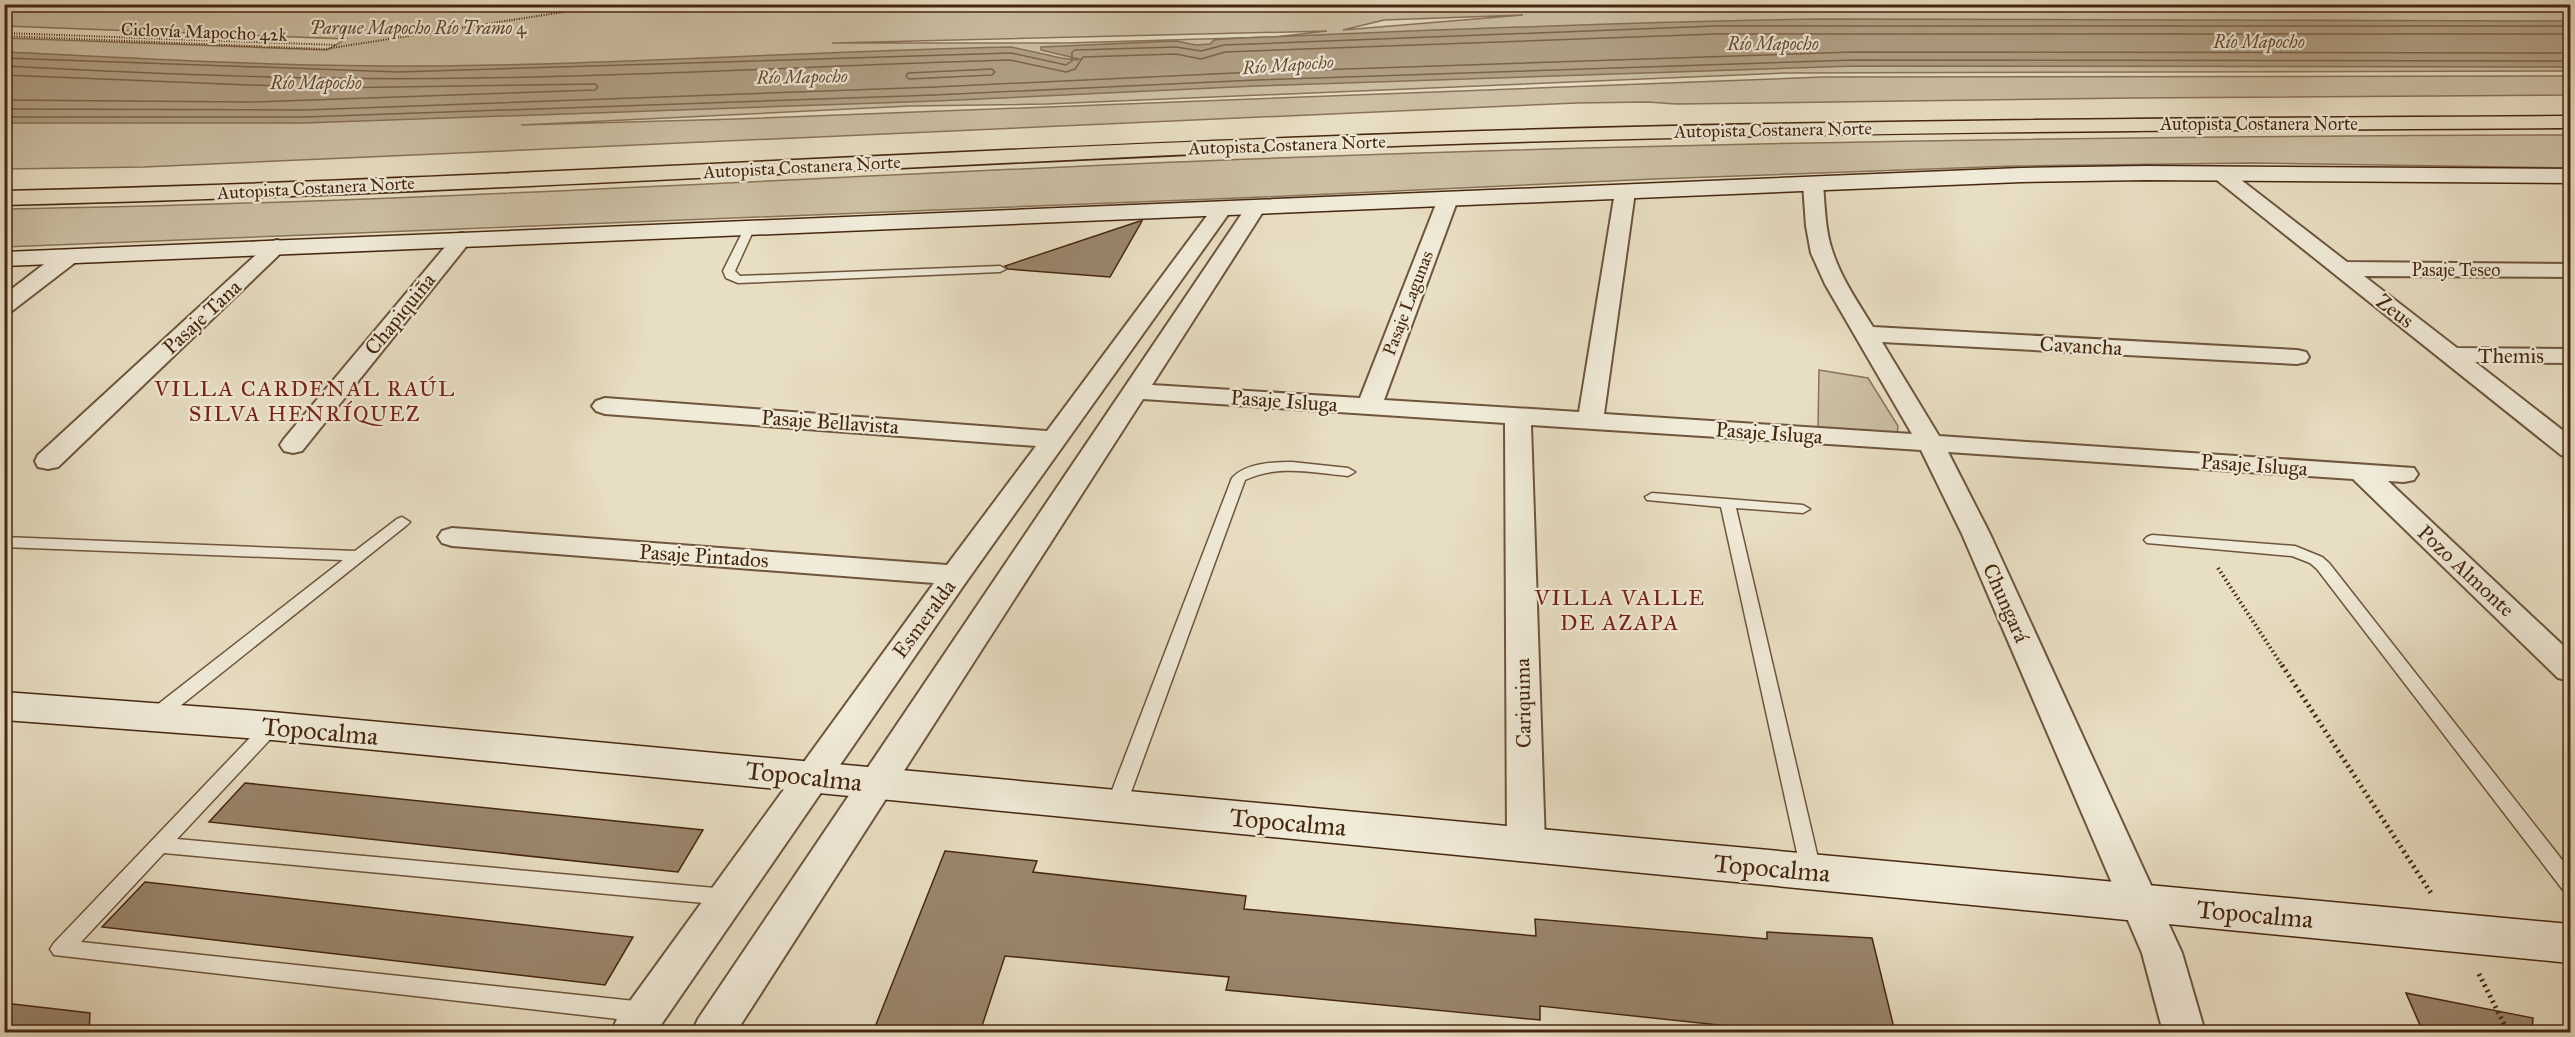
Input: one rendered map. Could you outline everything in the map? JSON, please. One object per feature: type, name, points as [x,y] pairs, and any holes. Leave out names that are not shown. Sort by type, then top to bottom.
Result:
[{"type":"highway","name":"Autopista Costanera Norte","points":[[4,179],[319,171],[1111,135],[1550,118],[1903,110],[2571,107]]},
{"type":"highway","name":"Autopista Costanera Norte","points":[[4,198],[278,191],[1268,145],[1533,136],[2016,125],[2571,122]]},
{"type":"street","points":[[4,259],[2021,175],[2220,173],[2571,176]]},
{"type":"street","name":"Zeus","points":[[2220,173],[2571,449]]},
{"type":"street","name":"Chungará","points":[[1813,184],[1816,226],[1822,253],[1836,284],[1931,444],[1976,534],[2162,953],[2184,1032]]},
{"type":"street","points":[[1590,421],[1625,192]]},
{"type":"street","name":"Pasaje Lagunas","points":[[1369,407],[1448,199]]},
{"type":"street","points":[[713,1032],[1256,207]]},
{"type":"street","name":"Esmeralda","points":[[639,1022],[955,575],[1222,209]]},
{"type":"street","name":"Chapiquiña","points":[[293,445],[462,239]]},
{"type":"street","name":"Pasaje Tana","points":[[48,461],[277,246]]},
{"type":"street","points":[[4,306],[69,256]]},
{"type":"street","name":"Pasaje Teseo","points":[[2342,269],[2571,270]]},
{"type":"street","name":"Cavancha","points":[[1865,334],[2297,357]]},
{"type":"street","name":"Themis","points":[[2452,355],[2571,356]]},
{"type":"street","name":"Pasaje Isluga","points":[[1134,391],[2404,474]]},
{"type":"street","name":"Pasaje Bellavista","points":[[605,406],[1054,439]]},
{"type":"street","name":"Cariquima","points":[[1518,416],[1526,845]]},
{"type":"street","name":"Pozo Almonte","points":[[2362,472],[2571,670]]},
{"type":"street","name":"Pasaje Pintados","points":[[452,537],[955,575]]},
{"type":"street","name":"Topocalma","points":[[10,712],[154,717],[272,726],[2571,944]]},
{"type":"lane","points":[[750,227],[729,271],[733,279],[745,281],[1000,269]]},
{"type":"lane","points":[[1116,806],[1239,478],[1252,470],[1272,466],[1348,472]]},
{"type":"lane","points":[[1652,497],[1803,510]]},
{"type":"lane","points":[[1728,504],[1811,871]]},
{"type":"lane","points":[[154,717],[402,522]]},
{"type":"lane","points":[[2152,540],[2295,551],[2316,560],[2571,884]]},
{"type":"lane","points":[[4,542],[359,556]]},
{"type":"lane","points":[[272,726],[61,949],[639,1022]]},
{"type":"lane","points":[[159,845],[726,897]]},
{"type":"path","name":"Ciclovía Mapocho 42k","points":[[4,35],[325,49],[615,4]]},
{"type":"path","points":[[2411,4],[2524,4]]},
{"type":"path","points":[[4,35],[336,45]]},
{"type":"path","points":[[2202,544],[2425,883]]},
{"type":"path","points":[[2481,978],[2508,1032]]},
{"type":"green space","name":"Parque Mapocho Río Tramo 4","points":[[4,5],[2570,5],[2570,71],[1785,73],[1047,104],[910,106],[521,125],[735,119],[1823,77],[2570,76],[2570,95],[1577,103],[144,167],[5,169],[5,38],[327,50],[346,39],[5,26]],"holes":[[[1963,8],[2410,9],[1963,9]],[[1523,15],[1343,30],[1384,20]],[[1327,31],[1275,37],[1066,43],[832,43]]]},
{"type":"green space","points":[[2570,135],[2570,168],[2253,163],[2013,166],[4,247],[5,209],[305,201],[1053,167],[1545,149],[2058,139]]},
{"type":"green space","points":[[1819,370],[1868,378],[1898,426],[1897,435],[1818,429]]},
{"type":"water","name":"Río Mapocho","points":[[1824,19],[2570,21],[2570,67],[1855,66],[1256,86],[936,101],[304,123],[5,123],[5,52],[251,63],[399,66],[552,64],[1011,47],[1077,60],[1079,59],[1041,50],[1041,47],[1176,41],[1196,45],[1210,44],[1214,40],[1224,39],[1374,32]]},
{"type":"building","points":[[1142,221],[1110,277],[1008,269],[1005,266]]},
{"type":"building","points":[[245,783],[703,830],[678,872],[209,822]]},
{"type":"building","points":[[945,851],[1037,861],[1033,872],[1246,896],[1244,909],[1536,936],[1535,919],[1767,939],[1767,932],[1872,938],[1895,1032],[1785,1032],[1540,1006],[1540,1020],[1226,990],[1229,977],[1005,956],[980,1032],[873,1032]]},
{"type":"building","points":[[145,882],[633,937],[605,985],[102,927]]},
{"type":"building","points":[[2406,993],[2533,1018],[2532,1032],[2423,1032]]},
{"type":"building","points":[[4,1003],[90,1013],[89,1032],[4,1032]]},
{"type":"district","name":"VILLA CARDENAL RAÚL SILVA HENRÍQUEZ","points":[[305,401]]},
{"type":"district","name":"VILLA VALLE DE AZAPA","points":[[1620,610]]}]
